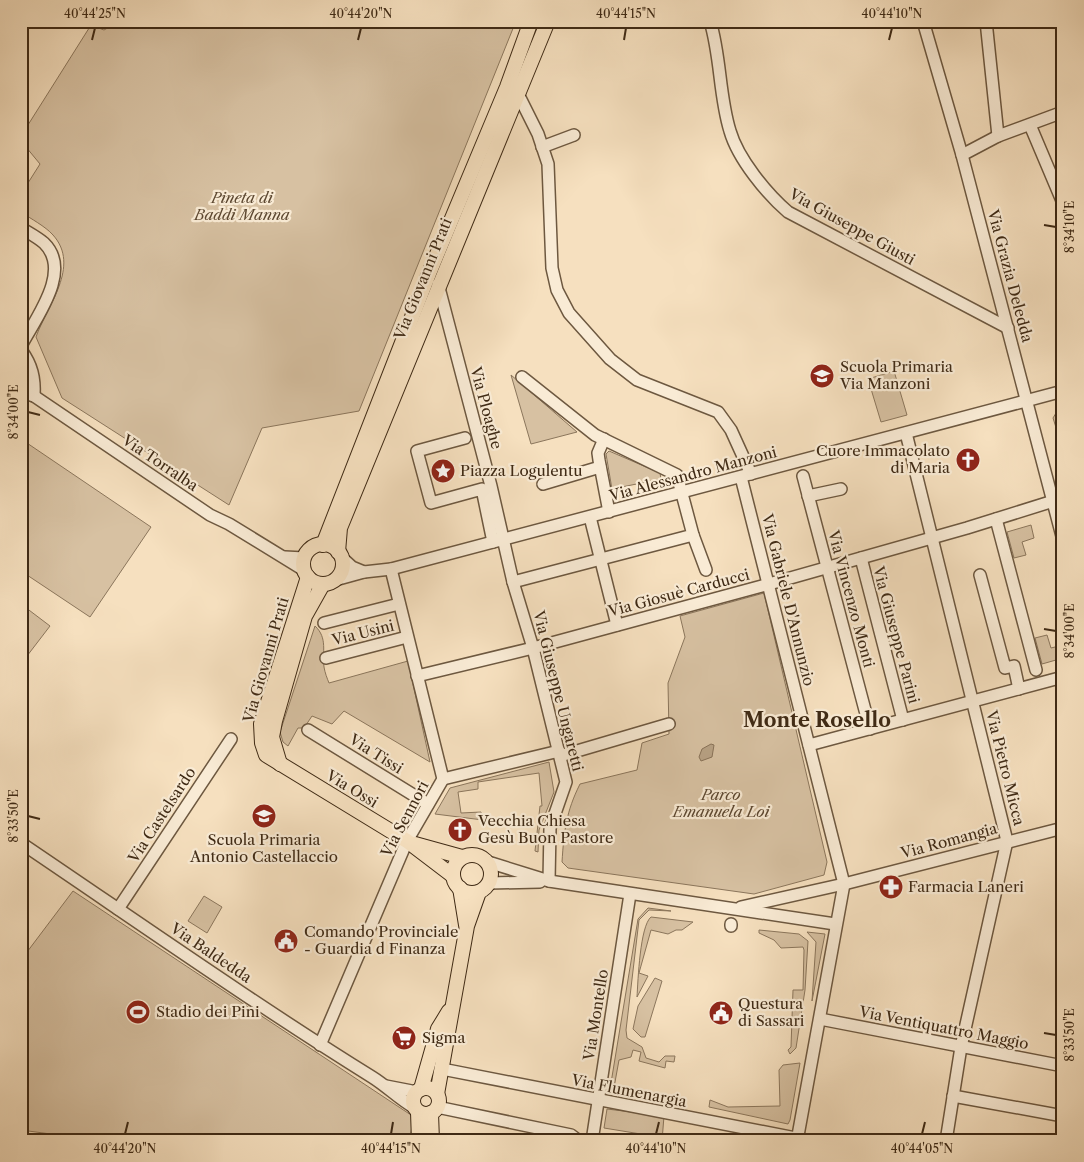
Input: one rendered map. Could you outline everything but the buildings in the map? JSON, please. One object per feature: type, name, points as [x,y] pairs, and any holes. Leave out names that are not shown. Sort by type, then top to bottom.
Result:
[{"type":"main road","name":"Via Giovanni Prati","points":[[323,545],[430,271],[507,87],[531,21]]},
{"type":"main road","name":"Via Giovanni Prati","points":[[339,554],[340,528],[438,284],[548,21]]},
{"type":"main road","points":[[323,545],[339,554],[342,569],[329,582],[317,583],[305,569],[310,549],[323,545]]},
{"type":"main road","name":"Via Giovanni Prati","points":[[280,764],[266,755],[262,743],[261,724],[305,569]]},
{"type":"main road","name":"Via Giovanni Prati","points":[[280,764],[272,737],[275,721],[305,616],[329,582]]},
{"type":"main road","name":"Via Ossi","points":[[280,764],[407,841],[456,882]]},
{"type":"main road","name":"Via Ossi","points":[[407,841],[462,857]]},
{"type":"main road","points":[[419,1141],[428,1107],[442,1068],[451,1006],[467,926],[491,870],[488,862],[476,855],[462,857],[455,865],[456,882],[467,926]]},
{"type":"main road","points":[[456,882],[469,893],[484,888]]},
{"type":"main road","points":[[428,1107],[413,1100],[419,1090],[438,1029],[451,1006]]},
{"type":"main road","points":[[419,1090],[430,1088],[428,1107],[432,1141]]},
{"type":"street","name":"Via Giuseppe Giusti","points":[[710,21],[730,132],[757,178],[774,200],[788,212],[1008,328]]},
{"type":"street","name":"Via Grazia Deledda","points":[[923,21],[1057,500],[1063,540]]},
{"type":"street","points":[[986,21],[998,136]]},
{"type":"street","name":"Via Gabriele D'Annunzio","points":[[518,94],[548,164],[552,268],[557,290],[569,313],[610,358],[636,380],[718,412],[730,430],[746,476],[768,584],[844,884],[835,924],[798,1139]]},
{"type":"street","points":[[962,155],[998,136],[1063,112]]},
{"type":"street","points":[[1030,125],[1063,203]]},
{"type":"street","points":[[542,147],[574,135]]},
{"type":"street","points":[[21,228],[45,244],[52,256],[56,273],[51,290],[21,346]]},
{"type":"street","name":"Via Ploaghe","points":[[438,284],[498,540]]},
{"type":"street","points":[[21,350],[27,358],[35,377],[34,396]]},
{"type":"street","points":[[522,378],[595,435],[677,475],[693,535],[706,570]]},
{"type":"street","name":"Via Alessandro Manzoni","points":[[329,582],[590,517],[1063,391]]},
{"type":"street","name":"Via Torralba","points":[[21,392],[34,396],[210,516],[229,524],[305,569]]},
{"type":"street","name":"Via Pietro Micca","points":[[906,433],[1008,841],[961,1047],[946,1141]]},
{"type":"street","points":[[465,438],[417,451],[431,503],[482,489],[498,540]]},
{"type":"street","points":[[604,439],[598,453],[609,512]]},
{"type":"street","points":[[543,484],[600,467]]},
{"type":"street","name":"Via Vincenzo Monti","points":[[803,476],[870,729]]},
{"type":"street","points":[[808,496],[841,489]]},
{"type":"street","name":"Via Giosuè Carducci","points":[[417,676],[533,648],[768,584],[1057,500]]},
{"type":"street","points":[[590,517],[617,625]]},
{"type":"street","points":[[996,519],[1036,670]]},
{"type":"street","points":[[513,582],[693,535]]},
{"type":"street","name":"Via Giuseppe Ungaretti","points":[[498,540],[533,648],[566,782],[550,828],[549,881]]},
{"type":"street","points":[[339,554],[352,567],[364,572]]},
{"type":"street","name":"Via Giuseppe Parini","points":[[861,558],[903,720]]},
{"type":"street","name":"Via Sennori","points":[[320,1045],[407,841],[443,779],[390,568]]},
{"type":"street","points":[[980,575],[1005,668],[1014,666],[1019,689]]},
{"type":"street","points":[[324,622],[399,604]]},
{"type":"street","name":"Via Usini","points":[[326,658],[408,637]]},
{"type":"street","points":[[810,745],[1063,677]]},
{"type":"street","points":[[443,779],[560,754],[669,724]]},
{"type":"street","name":"Via Tissi","points":[[308,730],[428,804]]},
{"type":"street","name":"Via Castelsardo","points":[[118,909],[231,739]]},
{"type":"street","name":"Via Romangia","points":[[735,909],[844,884],[1008,841],[1062,832]]},
{"type":"street","name":"Via Baldedda","points":[[21,843],[320,1045],[386,1086],[400,1099],[428,1107],[571,1135],[579,1141]]},
{"type":"street","points":[[488,862],[549,881],[835,924]]},
{"type":"street","points":[[484,888],[549,881]]},
{"type":"street","name":"Via Montello","points":[[592,1141],[630,894]]},
{"type":"street","name":"Via Ventiquattro Maggio","points":[[820,1019],[1063,1066]]},
{"type":"street","name":"Via Flumenargia","points":[[442,1068],[811,1141]]},
{"type":"street","name":"Via Baldedda","points":[[386,1086],[419,1090]]},
{"type":"street","points":[[953,1096],[1063,1116]]},
{"type":"green space","name":"Pineta di Baddi Manna","points":[[120,21],[516,21],[359,411],[262,428],[229,505],[62,398],[36,337],[59,286],[64,260],[61,247],[53,235],[21,212],[21,194],[40,164],[21,141],[21,136],[91,25],[104,30]]},
{"type":"green space","points":[[894,371],[907,415],[881,422],[868,379]]},
{"type":"green space","points":[[511,375],[577,432],[531,444]]},
{"type":"green space","points":[[1063,411],[1063,436],[1058,434],[1053,418],[1056,413]]},
{"type":"green space","points":[[21,439],[151,527],[90,617],[21,571]]},
{"type":"green space","points":[[609,451],[660,473],[661,479],[612,489],[606,454]]},
{"type":"green space","points":[[1031,525],[1034,538],[1022,542],[1026,555],[1014,558],[1007,532]]},
{"type":"green space","name":"Parco Emanuela Loi","points":[[764,593],[827,862],[824,875],[754,894],[568,868],[562,862],[565,831],[569,813],[580,784],[637,770],[642,743],[669,734],[668,683],[685,637],[680,616]]},
{"type":"green space","points":[[21,604],[50,626],[27,656],[21,652]]},
{"type":"green space","points":[[315,626],[322,635],[324,667],[329,683],[408,661],[430,762],[344,711],[332,724],[312,716],[304,728],[298,728],[288,746],[283,742],[280,732]]},
{"type":"green space","points":[[1047,635],[1051,648],[1063,645],[1063,658],[1042,664],[1035,638]]},
{"type":"green space","points":[[549,762],[554,792],[539,830],[538,852],[535,851],[540,806],[542,806],[539,773],[478,782],[478,789],[458,792],[461,813],[481,812],[483,820],[435,814],[450,788]]},
{"type":"green space","name":"Stadio dei Pini","points":[[73,891],[414,1117],[409,1141],[71,1141],[58,1135],[21,1130],[21,960]]},
{"type":"green space","points":[[204,896],[222,907],[207,933],[188,921]]},
{"type":"green space","points":[[648,908],[671,911],[649,910],[639,920],[626,1030],[627,1038],[642,1047],[646,1058],[659,1062],[665,1056],[675,1056],[674,1062],[666,1061],[665,1068],[639,1061],[641,1052],[633,1050],[631,1057],[619,1060],[613,1093],[610,1089],[638,919]]},
{"type":"green space","points":[[651,917],[693,922],[682,930],[676,930],[668,934],[651,930],[639,973],[648,976],[637,997],[639,967],[642,942],[647,922]]},
{"type":"green space","points":[[759,930],[799,934],[808,941],[805,990],[796,1048],[790,1054],[788,1050],[791,1047],[793,990],[803,990],[804,950],[803,947],[781,948],[774,940],[759,933]]},
{"type":"green space","points":[[807,932],[825,934],[812,1001],[816,942]]},
{"type":"green space","points":[[655,978],[662,981],[645,1037],[641,1037],[633,1029],[638,1006]]},
{"type":"green space","points":[[800,1063],[788,1124],[709,1107],[710,1100],[728,1107],[780,1106],[779,1070],[783,1065]]},
{"type":"green space","points":[[607,1109],[664,1116],[662,1141],[659,1141],[659,1137],[604,1128]]},
{"type":"shaded area","points":[[711,744],[714,745],[712,757],[701,761],[699,757],[702,749]]},
{"type":"place","name":"Scuola Primaria Via Manzoni","points":[[822,376]]},
{"type":"place","name":"Cuore Immacolato di Maria","points":[[968,460]]},
{"type":"place","name":"Piazza Logulentu","points":[[443,471]]},
{"type":"place","name":"Scuola Primaria Antonio Castellaccio","points":[[264,816]]},
{"type":"place","name":"Vecchia Chiesa Gesù Buon Pastore","points":[[460,830]]},
{"type":"place","name":"Farmacia Laneri","points":[[891,887]]},
{"type":"place","name":"Comando Provinciale - Guardia d Finanza","points":[[286,941]]},
{"type":"place","name":"Stadio dei Pini","points":[[138,1012]]},
{"type":"place","name":"Questura di Sassari","points":[[721,1013]]},
{"type":"place","name":"Sigma","points":[[404,1038]]},
{"type":"district","name":"Monte Rosello","points":[[817,720]]}]
